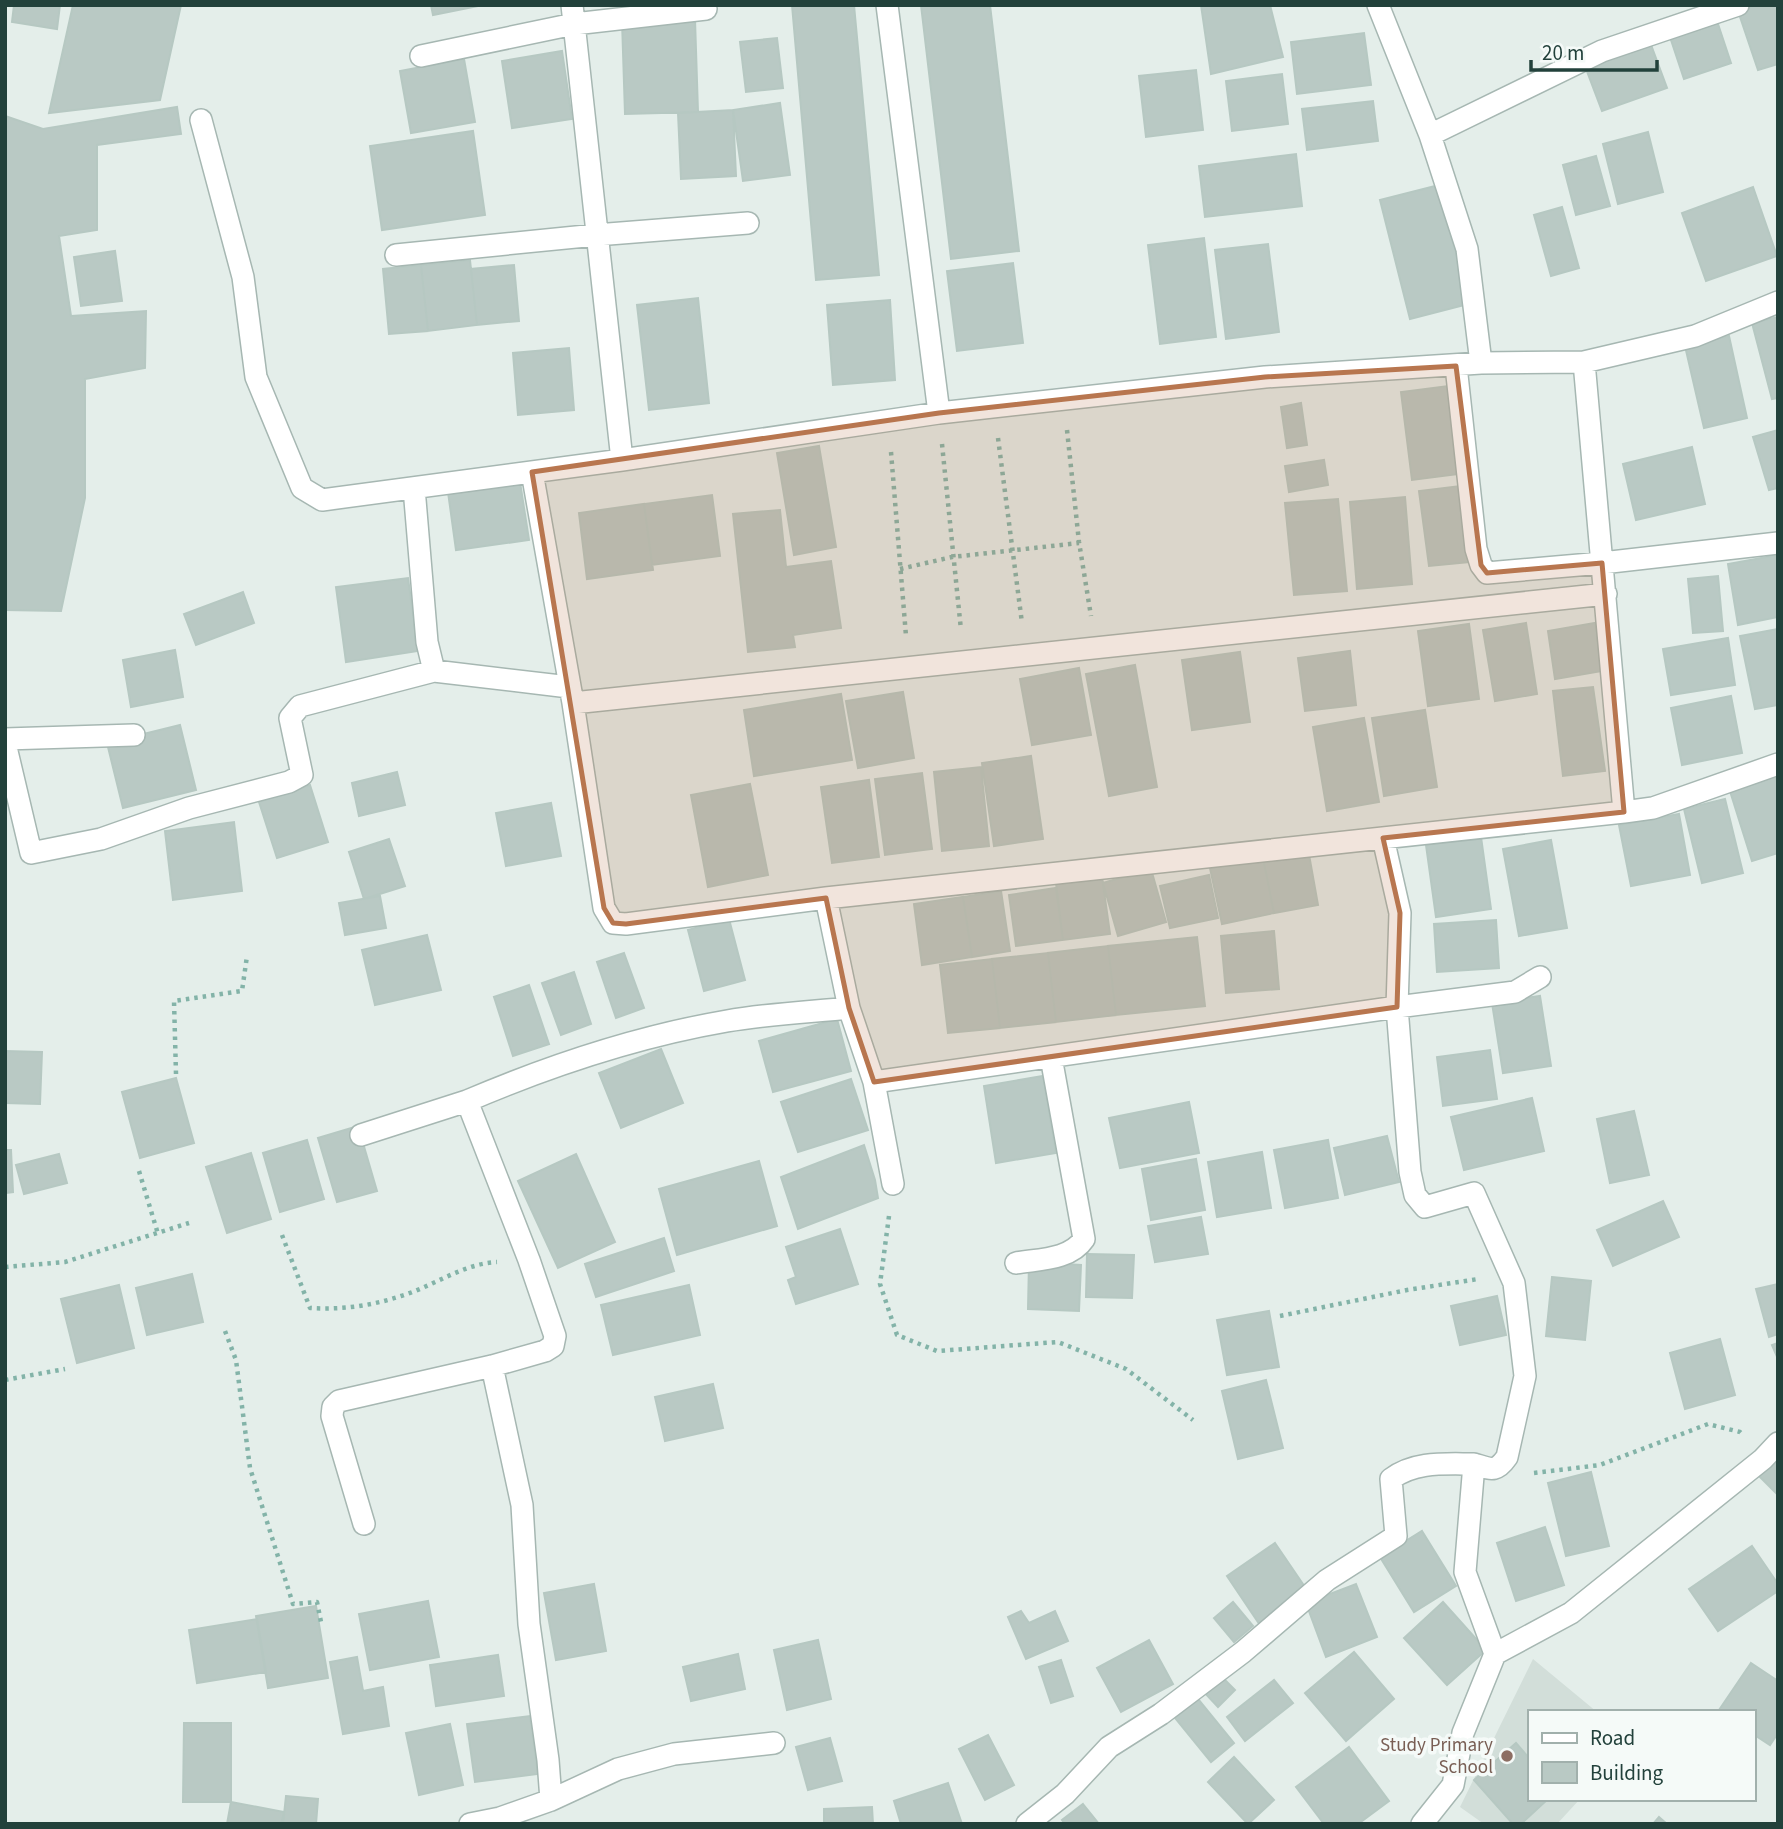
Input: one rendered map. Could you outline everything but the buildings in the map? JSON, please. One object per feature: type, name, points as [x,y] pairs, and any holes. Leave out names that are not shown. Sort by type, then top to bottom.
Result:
[{"type":"street","points":[[887,5],[939,413]]},
{"type":"street","points":[[1378,5],[1430,135],[1467,249],[1481,363]]},
{"type":"street","points":[[1430,135],[1602,51],[1738,5]]},
{"type":"street","points":[[421,56],[573,15],[706,9]]},
{"type":"street","points":[[573,15],[622,460]]},
{"type":"street","points":[[201,120],[243,277],[256,377],[302,488],[323,500],[622,460],[939,413],[1265,377],[1481,363],[1584,362],[1695,336],[1778,302]]},
{"type":"street","points":[[396,255],[748,223]]},
{"type":"street","points":[[1584,362],[1624,812]]},
{"type":"street","points":[[1456,366],[1476,549],[1481,565],[1487,573],[1778,543]]},
{"type":"street","points":[[532,472],[571,695],[604,908],[612,923],[626,924],[826,898],[1624,812],[1653,808],[1778,764]]},
{"type":"street","points":[[414,488],[427,642],[434,671]]},
{"type":"street","points":[[134,735],[5,741],[31,853],[101,839],[189,808],[289,782],[302,775],[290,718],[300,706],[434,671],[571,695],[909,668],[1606,594]]},
{"type":"street","points":[[1027,1824],[1065,1794],[1109,1747],[1161,1714],[1328,1580],[1396,1536],[1391,1479],[1402,1471],[1426,1464],[1474,1464],[1492,1469],[1501,1466],[1507,1457],[1525,1376],[1514,1283],[1474,1193],[1425,1207],[1415,1195],[1410,1172],[1397,1007],[1400,913],[1383,838]]},
{"type":"street","points":[[826,898],[849,1008],[874,1082],[893,1184]]},
{"type":"street","points":[[874,1082],[1515,992],[1541,977]]},
{"type":"street","points":[[361,1135],[467,1101],[520,1078],[645,1040],[727,1021],[849,1008]]},
{"type":"street","points":[[1016,1263],[1069,1253],[1084,1239],[1051,1056]]},
{"type":"street","points":[[364,1524],[332,1416],[333,1407],[339,1401],[492,1366],[545,1352],[553,1346],[555,1336],[529,1260],[467,1101]]},
{"type":"street","points":[[492,1366],[522,1505],[529,1624],[551,1800]]},
{"type":"street","points":[[1422,1824],[1453,1786],[1463,1733],[1495,1654],[1571,1613],[1763,1460],[1778,1443]]},
{"type":"street","points":[[1474,1464],[1465,1572],[1495,1654]]},
{"type":"street","points":[[470,1824],[500,1818],[551,1800],[618,1769],[674,1754],[774,1743]]},
{"type":"path","points":[[1064,400],[1079,542],[1096,648]]},
{"type":"path","points":[[994,408],[1027,655]]},
{"type":"path","points":[[939,413],[964,662]]},
{"type":"path","points":[[889,421],[909,668]]},
{"type":"path","points":[[900,569],[952,557],[1079,542]]},
{"type":"path","points":[[176,1074],[174,1001],[242,991],[247,956]]},
{"type":"path","points":[[139,1171],[158,1234]]},
{"type":"path","points":[[893,1184],[880,1284],[897,1335],[937,1351],[1058,1342],[1126,1369],[1193,1420]]},
{"type":"path","points":[[5,1267],[65,1262],[190,1223]]},
{"type":"path","points":[[282,1235],[310,1308],[340,1310],[401,1296],[478,1263],[529,1260]]},
{"type":"path","points":[[1280,1316],[1474,1278],[1514,1283]]},
{"type":"path","points":[[225,1331],[236,1360],[250,1468],[293,1604],[317,1602],[321,1622]]},
{"type":"path","points":[[5,1380],[65,1369]]},
{"type":"path","points":[[1501,1466],[1517,1476],[1600,1465],[1708,1424],[1740,1432],[1763,1460]]},
{"type":"highlighted area","points":[[1456,366],[1481,565],[1487,573],[1602,563],[1624,812],[1383,838],[1400,913],[1397,1007],[874,1082],[849,1008],[826,898],[626,924],[613,923],[604,908],[532,472],[939,413],[1265,377]]},
{"type":"shaded area","name":"Study Primary School","points":[[1533,1659],[1595,1710],[1528,1710],[1528,1801],[1578,1801],[1557,1824],[1484,1824],[1460,1807]]},
{"type":"place","name":"Study Primary School","points":[[1507,1756]]}]
